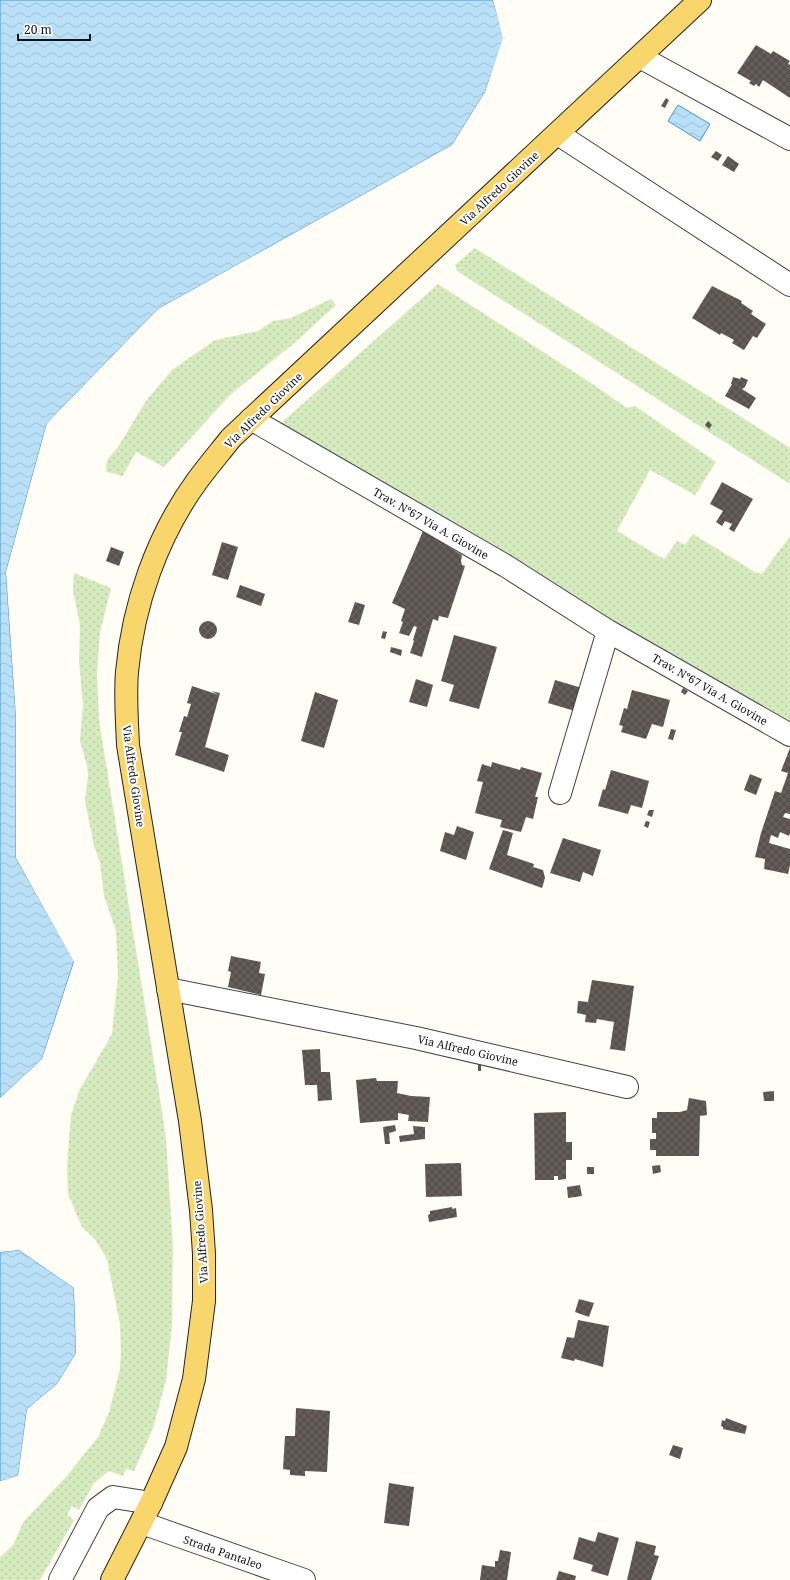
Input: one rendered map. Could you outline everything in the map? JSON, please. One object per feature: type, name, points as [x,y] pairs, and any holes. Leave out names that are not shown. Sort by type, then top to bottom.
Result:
[{"type":"main road","name":"Via Alfredo Giovine","points":[[112,1580],[142,1523],[176,1447],[194,1379],[204,1301],[202,1210],[190,1121],[128,745],[126,703],[130,644],[138,608],[155,555],[173,520],[197,482],[231,438],[700,0]]},
{"type":"street","points":[[640,57],[790,139]]},
{"type":"street","points":[[558,134],[790,285]]},
{"type":"street","name":"Trav. N°67 Via A. Giovine","points":[[251,419],[506,566],[608,631],[790,735]]},
{"type":"street","points":[[560,793],[608,631]]},
{"type":"street","name":"Via Alfredo Giovine","points":[[168,989],[416,1038],[627,1086]]},
{"type":"street","points":[[60,1580],[98,1508],[113,1497],[151,1503]]},
{"type":"street","name":"Strada Pantaleo","points":[[142,1523],[304,1580]]},
{"type":"green space","points":[[475,248],[790,448],[790,484],[457,271],[455,265]]},
{"type":"green space","points":[[438,284],[627,408],[635,406],[716,462],[695,495],[650,470],[617,531],[664,559],[677,541],[685,545],[693,534],[755,572],[762,574],[790,536],[790,727],[279,425]]},
{"type":"green space","points":[[331,299],[336,305],[292,345],[231,394],[164,467],[136,452],[122,477],[117,474],[106,472],[107,460],[118,447],[146,401],[172,370],[215,340],[258,331],[273,321],[291,318]]},
{"type":"green space","points":[[74,573],[111,588],[100,632],[97,674],[99,720],[166,1139],[173,1247],[172,1325],[166,1380],[153,1428],[134,1471],[126,1469],[123,1476],[109,1471],[94,1483],[79,1510],[72,1506],[67,1515],[74,1520],[40,1580],[0,1580],[0,1557],[13,1545],[24,1521],[66,1477],[98,1437],[109,1412],[120,1369],[120,1324],[107,1259],[95,1239],[82,1227],[68,1194],[67,1166],[71,1115],[80,1089],[112,1034],[118,976],[116,931],[104,896],[100,862],[94,846],[85,801],[88,775],[80,741],[83,705],[79,661],[80,625],[73,591]]},
{"type":"water","points":[[0,0],[493,0],[504,38],[485,92],[452,145],[158,309],[47,423],[6,572],[16,717],[16,858],[74,961],[42,1059],[0,1098]]},
{"type":"water","points":[[678,105],[710,124],[700,141],[668,121]]},
{"type":"water","points":[[19,1250],[74,1288],[76,1353],[57,1384],[27,1409],[18,1477],[0,1481],[0,1252]]},
{"type":"pier","points":[[493,0],[495,0],[505,39],[487,92],[454,146],[159,311],[49,424],[8,572],[18,717],[18,858],[76,962],[44,1060],[0,1100],[0,1098],[42,1059],[74,962],[16,858],[16,717],[6,572],[47,423],[158,309],[452,145],[485,92],[503,38]]},
{"type":"pier","points":[[20,1248],[76,1287],[78,1353],[59,1386],[29,1410],[20,1478],[0,1483],[0,1481],[18,1476],[27,1409],[57,1384],[76,1353],[74,1288],[19,1250],[0,1252],[0,1250]]},
{"type":"building","points":[[756,45],[771,54],[773,51],[790,61],[788,64],[790,65],[790,98],[763,80],[759,87],[756,84],[754,86],[749,83],[751,81],[737,73]]},
{"type":"building","points":[[666,98],[669,100],[665,108],[661,106]]},
{"type":"building","points":[[716,151],[722,155],[718,161],[711,157]]},
{"type":"building","points":[[728,156],[739,164],[734,172],[722,165]]},
{"type":"building","points":[[712,286],[742,301],[741,303],[753,311],[751,314],[766,324],[757,338],[753,336],[744,350],[732,343],[734,340],[721,333],[720,335],[692,318]]},
{"type":"building","points":[[733,377],[740,379],[741,377],[748,380],[745,387],[742,389],[756,398],[749,409],[725,396],[732,384]]},
{"type":"building","points":[[708,421],[712,425],[709,429],[705,425]]},
{"type":"building","points":[[722,482],[753,499],[734,532],[729,529],[732,524],[725,521],[722,526],[716,522],[723,511],[710,504]]},
{"type":"building","points":[[423,531],[462,555],[462,565],[465,566],[448,618],[439,616],[438,621],[433,619],[422,657],[410,653],[417,627],[414,626],[409,636],[399,633],[403,622],[401,621],[405,609],[392,603]]},
{"type":"building","points":[[222,542],[238,547],[228,580],[212,575]]},
{"type":"building","points":[[111,547],[124,552],[119,566],[106,561]]},
{"type":"building","points":[[240,585],[265,594],[261,606],[236,597]]},
{"type":"building","points":[[355,602],[365,605],[359,625],[348,622]]},
{"type":"building","points":[[208,621],[214,624],[217,630],[214,636],[208,639],[202,636],[199,630],[202,624]]},
{"type":"building","points":[[383,631],[387,632],[385,639],[381,638]]},
{"type":"building","points":[[454,635],[497,647],[479,709],[449,701],[454,685],[441,681]]},
{"type":"building","points":[[391,647],[402,650],[401,656],[390,652]]},
{"type":"building","points":[[416,679],[433,685],[427,707],[409,702]]},
{"type":"building","points":[[555,680],[582,688],[575,711],[548,703]]},
{"type":"building","points":[[192,686],[219,695],[211,691],[220,693],[205,747],[229,755],[224,772],[175,755],[182,732],[179,732],[184,716],[187,717],[191,704],[187,703]]},
{"type":"building","points":[[683,688],[688,691],[685,695],[681,692]]},
{"type":"building","points":[[632,690],[670,700],[663,727],[652,724],[646,739],[621,732],[623,726],[619,725],[624,708],[627,709]]},
{"type":"building","points":[[315,692],[338,700],[324,748],[301,741]]},
{"type":"building","points":[[671,729],[676,730],[673,740],[668,739]]},
{"type":"building","points":[[790,748],[790,814],[785,813],[783,817],[790,819],[790,833],[789,836],[780,832],[778,838],[771,835],[769,843],[790,849],[790,865],[788,874],[764,869],[765,859],[755,857],[761,833],[775,791],[781,793],[788,773],[781,771]]},
{"type":"building","points":[[492,762],[520,770],[521,767],[542,773],[535,797],[538,797],[533,819],[526,817],[521,832],[500,827],[502,820],[475,813],[483,782],[477,781],[482,764],[491,767]]},
{"type":"building","points":[[611,770],[649,781],[642,808],[631,805],[628,814],[598,806]]},
{"type":"building","points":[[750,774],[762,779],[756,795],[744,790]]},
{"type":"building","points":[[649,810],[654,810],[652,817],[647,815]]},
{"type":"building","points":[[646,821],[650,822],[648,828],[644,826]]},
{"type":"building","points":[[457,826],[474,832],[466,860],[440,851],[445,832],[454,835]]},
{"type":"building","points":[[503,830],[513,833],[507,855],[534,864],[533,867],[543,870],[545,878],[542,888],[489,869]]},
{"type":"building","points":[[563,838],[601,850],[593,876],[583,872],[580,882],[550,873]]},
{"type":"building","points":[[231,956],[261,962],[259,973],[265,974],[261,995],[228,987],[231,972],[228,971]]},
{"type":"building","points":[[592,980],[634,986],[625,1051],[610,1049],[614,1022],[597,1019],[596,1023],[585,1022],[586,1015],[577,1013],[578,1001],[588,1002]]},
{"type":"building","points":[[320,1049],[321,1072],[330,1072],[332,1100],[318,1101],[317,1085],[305,1085],[302,1050]]},
{"type":"building","points":[[478,1063],[481,1063],[481,1071],[478,1071]]},
{"type":"building","points":[[376,1078],[377,1081],[398,1081],[397,1093],[411,1096],[430,1097],[428,1122],[408,1121],[409,1115],[398,1113],[398,1120],[360,1123],[356,1080]]},
{"type":"building","points":[[774,1091],[774,1101],[764,1101],[763,1092]]},
{"type":"building","points":[[689,1098],[706,1101],[707,1115],[700,1116],[699,1156],[656,1156],[656,1150],[650,1150],[650,1139],[656,1139],[656,1133],[652,1133],[652,1118],[657,1118],[657,1112],[680,1112],[687,1110]]},
{"type":"building","points":[[566,1112],[566,1142],[572,1142],[572,1160],[566,1160],[566,1179],[558,1180],[558,1176],[554,1176],[554,1180],[535,1180],[534,1113]]},
{"type":"building","points":[[395,1125],[396,1131],[389,1133],[390,1144],[385,1144],[383,1127]]},
{"type":"building","points":[[413,1126],[425,1127],[425,1139],[400,1142],[399,1136],[414,1134]]},
{"type":"building","points":[[461,1163],[462,1196],[426,1197],[425,1164]]},
{"type":"building","points":[[660,1165],[661,1172],[653,1174],[652,1166]]},
{"type":"building","points":[[587,1167],[594,1167],[594,1174],[587,1174]]},
{"type":"building","points":[[580,1185],[582,1196],[568,1198],[567,1187]]},
{"type":"building","points":[[452,1207],[452,1209],[456,1208],[457,1217],[429,1222],[428,1215],[430,1214],[430,1211]]},
{"type":"building","points":[[579,1299],[594,1303],[589,1317],[575,1312]]},
{"type":"building","points":[[578,1320],[609,1326],[603,1367],[575,1359],[574,1361],[561,1358],[567,1337],[574,1338]]},
{"type":"building","points":[[296,1408],[330,1411],[327,1472],[305,1471],[305,1476],[290,1475],[290,1470],[283,1469],[285,1436],[295,1436]]},
{"type":"building","points":[[726,1418],[747,1426],[745,1434],[723,1429],[721,1426],[722,1420],[725,1421]]},
{"type":"building","points":[[673,1445],[683,1448],[680,1459],[669,1455]]},
{"type":"building","points":[[389,1483],[414,1487],[409,1526],[384,1523]]},
{"type":"building","points":[[598,1532],[619,1538],[608,1576],[591,1571],[593,1565],[573,1559],[579,1537],[595,1542]]},
{"type":"building","points":[[636,1541],[656,1546],[654,1555],[659,1556],[651,1580],[627,1580]]},
{"type":"building","points":[[500,1550],[511,1552],[507,1580],[480,1580],[482,1565],[495,1567],[495,1561],[498,1561]]},
{"type":"building","points":[[559,1571],[576,1576],[575,1580],[556,1580]]}]
